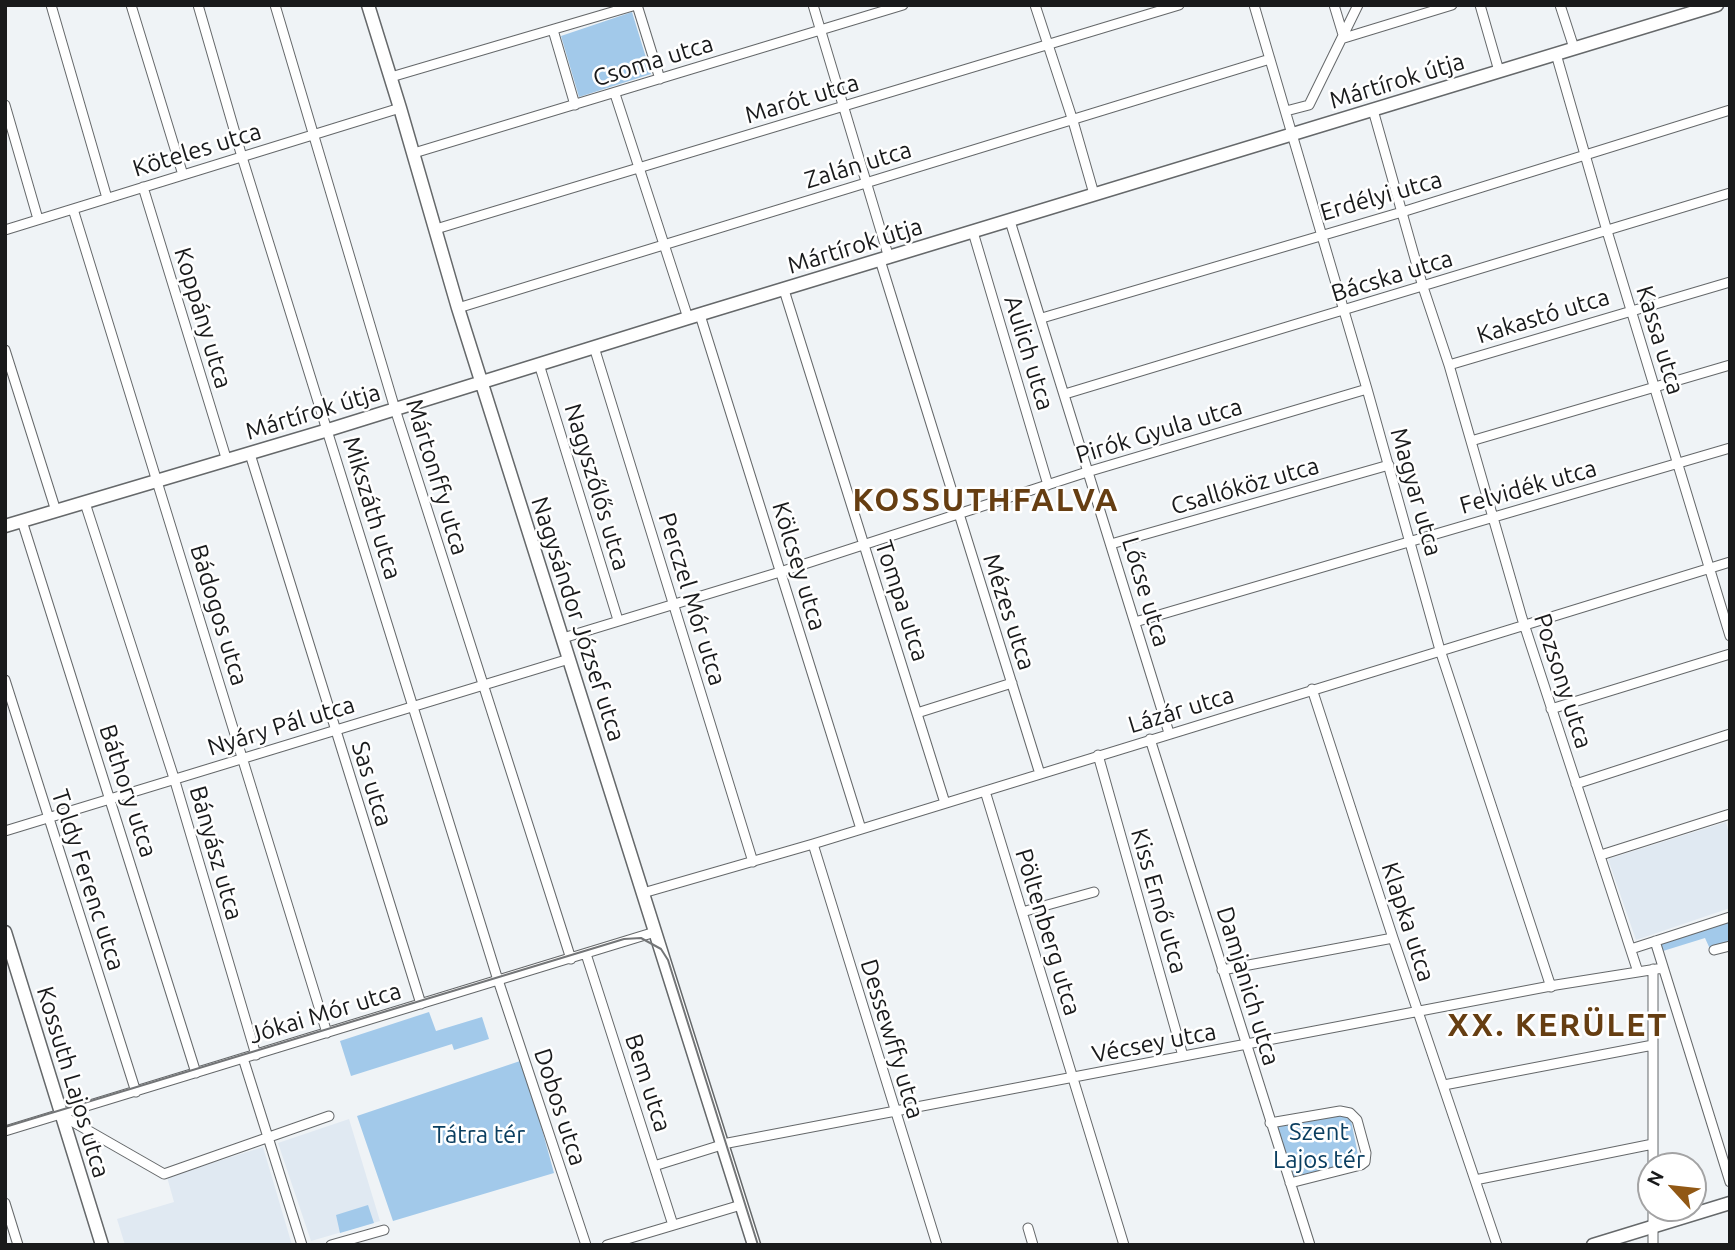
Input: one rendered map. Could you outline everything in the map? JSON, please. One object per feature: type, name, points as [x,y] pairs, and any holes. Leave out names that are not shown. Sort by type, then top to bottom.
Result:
[{"type":"street","points":[[51,5],[107,198]]},
{"type":"street","points":[[131,5],[183,175]]},
{"type":"street","name":"Mikszáth utca","points":[[198,5],[498,981]]},
{"type":"street","name":"Mártonffy utca","points":[[275,5],[395,409],[571,959]]},
{"type":"street","name":"Nagysándor József utca","points":[[368,5],[414,153],[457,308],[754,1245]]},
{"type":"street","points":[[594,5],[598,17]]},
{"type":"street","points":[[391,77],[636,5],[660,79]]},
{"type":"street","name":"Mézes utca","points":[[813,5],[867,182],[884,259],[957,514],[1040,774]]},
{"type":"street","name":"Csoma utca","points":[[414,153],[903,5]]},
{"type":"street","points":[[1035,5],[1094,194]]},
{"type":"street","name":"Marót utca","points":[[436,229],[1179,5]]},
{"type":"street","name":"Magyar utca","points":[[1254,5],[1367,389],[1440,650],[1551,987]]},
{"type":"street","points":[[1335,5],[1339,10],[1348,13],[1357,8]]},
{"type":"street","points":[[1335,5],[1344,38]]},
{"type":"street","points":[[1344,38],[1452,5]]},
{"type":"street","points":[[1480,5],[1499,71]]},
{"type":"street","points":[[1560,5],[1574,48]]},
{"type":"street","name":"Mártírok útja","points":[[5,526],[159,482],[694,316],[1717,5]]},
{"type":"street","points":[[1286,111],[1309,105],[1357,8]]},
{"type":"street","points":[[553,30],[575,105]]},
{"type":"street","name":"Kassa utca","points":[[1556,54],[1730,636]]},
{"type":"street","name":"Zalán utca","points":[[457,308],[1270,59]]},
{"type":"street","name":"Kölcsey utca","points":[[615,94],[663,244],[694,316],[780,572],[861,830]]},
{"type":"street","points":[[5,105],[38,219]]},
{"type":"street","name":"Köteles utca","points":[[5,230],[400,108]]},
{"type":"street","points":[[1373,110],[1423,287]]},
{"type":"street","name":"Erdélyi utca","points":[[1042,318],[1402,212],[1730,110]]},
{"type":"street","name":"Koppány utca","points":[[143,187],[227,461]]},
{"type":"street","name":"Bácska utca","points":[[1065,394],[1730,193]]},
{"type":"street","name":"Bádogos utca","points":[[73,209],[327,1033]]},
{"type":"street","name":"Lőcse utca","points":[[1010,221],[1169,733]]},
{"type":"street","name":"Aulich utca","points":[[972,232],[1048,485]]},
{"type":"street","name":"Kakastó utca","points":[[1449,365],[1730,282]]},
{"type":"street","name":"Pozsony utca","points":[[1423,287],[1449,365],[1524,625],[1637,972]]},
{"type":"street","name":"Tompa utca","points":[[784,290],[945,803]]},
{"type":"street","name":"Perczel Mór utca","points":[[594,347],[753,862]]},
{"type":"street","points":[[5,350],[56,511]]},
{"type":"street","name":"Nagyszőlős utca","points":[[539,364],[618,620]]},
{"type":"street","points":[[1471,441],[1730,365]]},
{"type":"street","name":"Pirók Gyula utca","points":[[562,638],[780,572],[1087,472],[1367,389]]},
{"type":"street","name":"Felvidék utca","points":[[1135,622],[1730,448]]},
{"type":"street","name":"Sas utca","points":[[250,454],[421,1004]]},
{"type":"street","name":"Csallóköz utca","points":[[1111,544],[1389,466]]},
{"type":"street","name":"Bányász utca","points":[[85,503],[174,778],[256,1055]]},
{"type":"street","name":"Báthory utca","points":[[22,521],[196,1073]]},
{"type":"street","name":"Lázár utca","points":[[643,892],[861,830],[1730,562]]},
{"type":"street","points":[[1551,709],[1730,654]]},
{"type":"street","name":"Nyáry Pál utca","points":[[5,831],[569,659]]},
{"type":"street","name":"Toldy Ferenc utca","points":[[5,680],[136,1092]]},
{"type":"street","points":[[917,713],[1012,683]]},
{"type":"street","name":"Klapka utca","points":[[1312,689],[1497,1245]]},
{"type":"street","points":[[1576,784],[1730,734]]},
{"type":"street","name":"Damjanich utca","points":[[1150,739],[1310,1245]]},
{"type":"street","name":"Kiss Ernő utca","points":[[1098,755],[1183,1056]]},
{"type":"street","name":"Pöltenberg utca","points":[[985,791],[1124,1245]]},
{"type":"street","points":[[1601,855],[1730,814]]},
{"type":"street","name":"Dessewffy utca","points":[[813,844],[937,1245]]},
{"type":"street","points":[[1021,912],[1094,892]]},
{"type":"street","points":[[1630,949],[1730,917]]},
{"type":"street","name":"Kossuth Lajos utca","points":[[5,932],[102,1245]]},
{"type":"street","name":"Jókai Mór utca","points":[[5,1131],[655,932]]},
{"type":"street","points":[[1222,970],[1393,938]]},
{"type":"street","points":[[1655,941],[1730,1182]]},
{"type":"street","points":[[1714,950],[1730,946]]},
{"type":"street","name":"Bem utca","points":[[586,954],[673,1225]]},
{"type":"street","name":"Vécsey utca","points":[[654,1166],[721,1145],[1183,1056],[1664,968]]},
{"type":"street","points":[[1653,970],[1653,1152]]},
{"type":"street","name":"Dobos utca","points":[[498,981],[586,1245]]},
{"type":"street","points":[[1444,1084],[1653,1045]]},
{"type":"street","points":[[243,1058],[266,1137],[273,1144],[303,1236],[303,1245]]},
{"type":"street","points":[[1270,1123],[1340,1111],[1350,1113],[1357,1120],[1366,1153],[1365,1162],[1361,1166],[1290,1182]]},
{"type":"street","points":[[61,1115],[164,1174],[328,1116]]},
{"type":"street","points":[[1475,1180],[1653,1144]]},
{"type":"street","points":[[5,1203],[18,1245]]},
{"type":"street","points":[[1593,1245],[1730,1203]]},
{"type":"street","points":[[607,1245],[741,1205]]},
{"type":"street","points":[[1653,1222],[1653,1245]]},
{"type":"street","points":[[1028,1228],[1033,1245]]},
{"type":"street","points":[[331,1245],[383,1230]]},
{"type":"shaded area","points":[[1726,822],[1730,837],[1730,908],[1636,940],[1608,859]]},
{"type":"shaded area","points":[[349,1119],[380,1221],[311,1241],[278,1143]]},
{"type":"shaded area","points":[[263,1147],[292,1245],[125,1245],[117,1219],[174,1202],[167,1177]]},
{"type":"green space","points":[[632,12],[651,74],[579,97],[561,36]]},
{"type":"green space","points":[[1730,921],[1730,942],[1710,949],[1705,938],[1663,951],[1661,944]]},
{"type":"green space","points":[[429,1012],[436,1031],[482,1017],[489,1039],[454,1050],[452,1044],[351,1076],[340,1041]]},
{"type":"green space","name":"Tátra tér","points":[[523,1060],[554,1173],[393,1221],[357,1116]]},
{"type":"green space","name":"Szent Lajos tér","points":[[1343,1114],[1351,1120],[1359,1160],[1356,1164],[1294,1179],[1277,1127]]},
{"type":"green space","points":[[368,1205],[374,1223],[340,1233],[336,1215]]},
{"type":"tram line","points":[[5,1127],[624,939],[641,938],[661,949],[668,960],[758,1245]]},
{"type":"district","name":"KOSSUTHFALVA","points":[[986,500]]},
{"type":"district","name":"XX. KERÜLET","points":[[1558,1025]]}]
